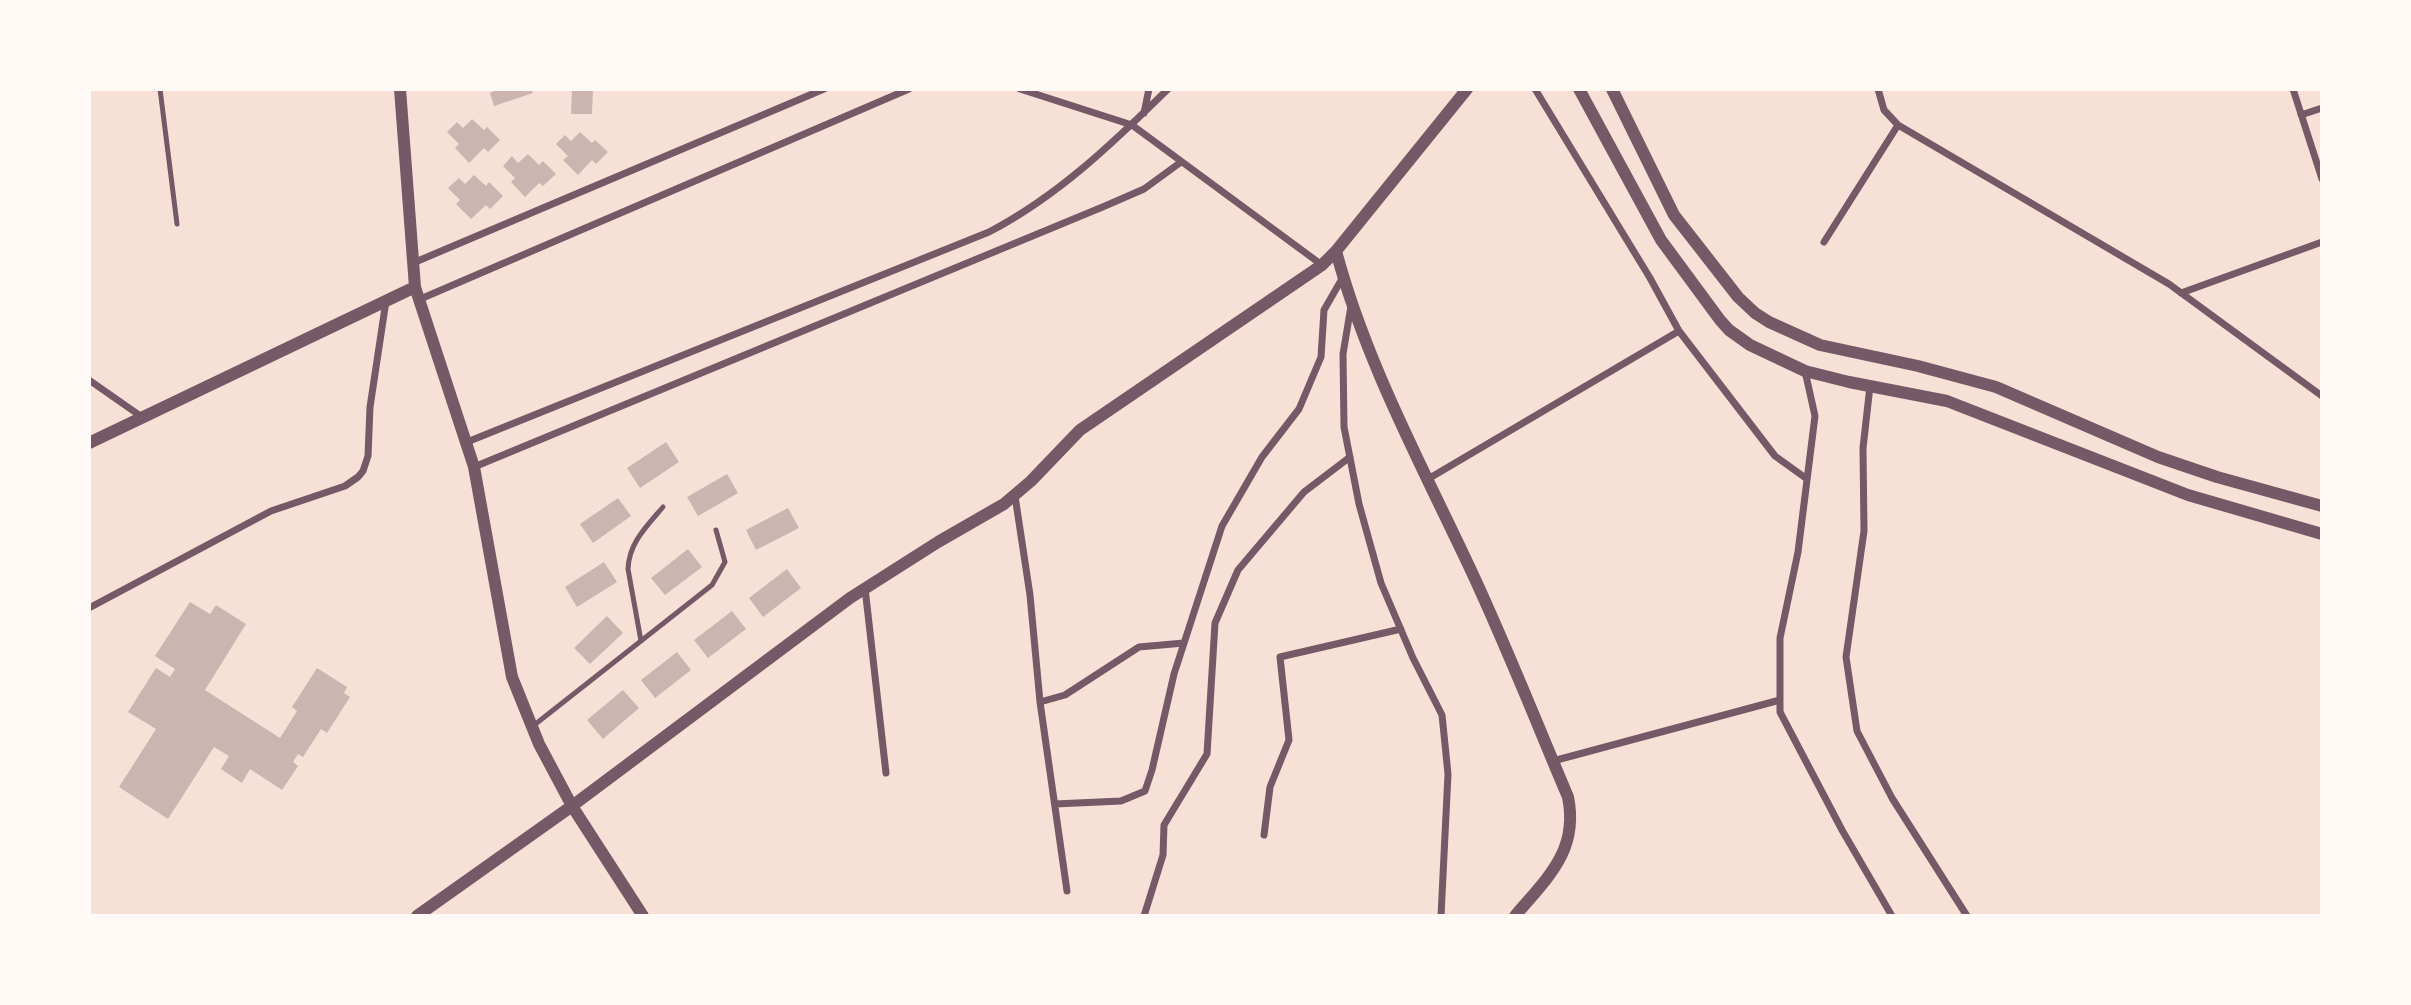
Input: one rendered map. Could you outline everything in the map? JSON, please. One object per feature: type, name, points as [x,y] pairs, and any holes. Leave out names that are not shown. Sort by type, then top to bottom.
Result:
[{"type":"street","points":[[400,89],[417,293],[474,467],[512,677],[532,727],[572,806],[643,916]]},
{"type":"street","points":[[413,263],[824,89]]},
{"type":"street","points":[[89,443],[386,300],[417,293],[909,89]]},
{"type":"street","points":[[1020,89],[1132,125],[1322,265]]},
{"type":"street","points":[[1144,113],[1149,89]]},
{"type":"street","points":[[467,442],[989,232],[1058,189],[1132,125],[1168,89]]},
{"type":"street","points":[[417,916],[572,806],[865,588],[1015,496],[1080,430],[1322,265],[1467,89]]},
{"type":"street","points":[[1535,89],[1650,278],[1679,331],[1775,456],[1807,479]]},
{"type":"street","points":[[1579,89],[1661,240],[1720,320],[1750,345],[1805,371],[1826,377],[1947,401],[2188,495],[2322,534]]},
{"type":"street","points":[[1612,89],[1662,194],[1679,221],[1738,297],[1755,313],[1820,345],[1918,366],[1996,387],[2158,457],[2217,477],[2322,506]]},
{"type":"street","points":[[1878,89],[1884,110],[1898,125],[2181,293],[2322,396]]},
{"type":"street","points":[[2293,89],[2322,178]]},
{"type":"street","points":[[2301,115],[2322,108]]},
{"type":"street","points":[[1824,242],[1898,125]]},
{"type":"street","points":[[474,467],[1105,206],[1144,189],[1181,162]]},
{"type":"street","points":[[2181,293],[2322,242]]},
{"type":"street","points":[[1336,251],[1352,305],[1428,479],[1500,633],[1568,797],[1572,816],[1571,832],[1565,850],[1556,869],[1515,916]]},
{"type":"street","points":[[1055,804],[1121,801],[1145,791],[1174,674],[1223,527],[1262,457],[1299,409],[1321,357],[1325,310],[1343,276]]},
{"type":"street","points":[[89,608],[271,511],[345,486],[358,477],[368,456],[370,407],[386,300]]},
{"type":"street","points":[[1352,305],[1343,354],[1344,426],[1359,504],[1381,583],[1442,715],[1448,774],[1441,916]]},
{"type":"street","points":[[1428,479],[1679,331]]},
{"type":"street","points":[[1805,371],[1815,416],[1798,552],[1780,638],[1780,712],[1842,830],[1892,916]]},
{"type":"street","points":[[89,380],[142,417]]},
{"type":"street","points":[[1870,386],[1863,448],[1864,531],[1846,657],[1857,731],[1892,798],[1967,916]]},
{"type":"street","points":[[1143,916],[1163,855],[1164,825],[1207,754],[1215,623],[1238,570],[1304,492],[1350,457]]},
{"type":"street","points":[[1015,496],[1030,595],[1040,702],[1067,891]]},
{"type":"street","points":[[865,588],[887,773]]},
{"type":"street","points":[[1264,835],[1270,787],[1289,740],[1280,657],[1401,629]]},
{"type":"street","points":[[1040,702],[1065,695],[1139,647],[1184,643]]},
{"type":"street","points":[[1553,761],[1780,700]]},
{"type":"lane","points":[[160,89],[177,224]]},
{"type":"lane","points":[[641,641],[628,559],[634,542],[663,507]]},
{"type":"lane","points":[[532,727],[712,585],[725,562],[716,530]]},
{"type":"building","points":[[498,89],[531,89],[533,93],[494,106],[490,93]]},
{"type":"building","points":[[572,89],[593,89],[592,114],[571,114]]},
{"type":"building","points":[[472,119],[484,130],[487,127],[500,140],[488,152],[484,148],[469,163],[455,148],[459,144],[447,132],[457,122],[463,128]]},
{"type":"building","points":[[580,132],[592,143],[595,140],[608,152],[596,164],[592,160],[578,175],[563,160],[568,156],[556,144],[565,135],[571,141]]},
{"type":"building","points":[[528,154],[539,165],[543,161],[556,174],[543,186],[539,183],[525,197],[511,182],[515,178],[503,166],[512,156],[518,163]]},
{"type":"building","points":[[474,175],[486,186],[489,182],[503,196],[490,209],[486,205],[471,219],[456,204],[460,200],[448,188],[459,178],[465,184]]},
{"type":"building","points":[[666,442],[679,462],[640,488],[627,468]]},
{"type":"building","points":[[727,474],[738,493],[698,516],[687,497]]},
{"type":"building","points":[[618,498],[631,516],[593,543],[580,524]]},
{"type":"building","points":[[788,508],[799,528],[756,550],[746,530]]},
{"type":"building","points":[[688,549],[702,567],[665,595],[651,578]]},
{"type":"building","points":[[604,562],[617,582],[577,607],[565,587]]},
{"type":"building","points":[[787,569],[801,588],[763,617],[749,598]]},
{"type":"building","points":[[190,602],[210,614],[216,605],[246,624],[205,690],[280,738],[297,711],[292,707],[317,668],[347,687],[344,693],[350,697],[327,733],[321,729],[303,757],[298,754],[293,762],[298,766],[282,790],[250,769],[242,783],[221,769],[229,756],[214,747],[168,819],[119,787],[156,729],[128,712],[156,668],[170,677],[175,669],[155,656]]},
{"type":"building","points":[[732,611],[746,629],[708,658],[694,640]]},
{"type":"building","points":[[607,616],[623,633],[590,664],[574,648]]},
{"type":"building","points":[[677,652],[691,670],[655,698],[641,680]]},
{"type":"building","points":[[623,690],[639,708],[603,739],[587,720]]}]
